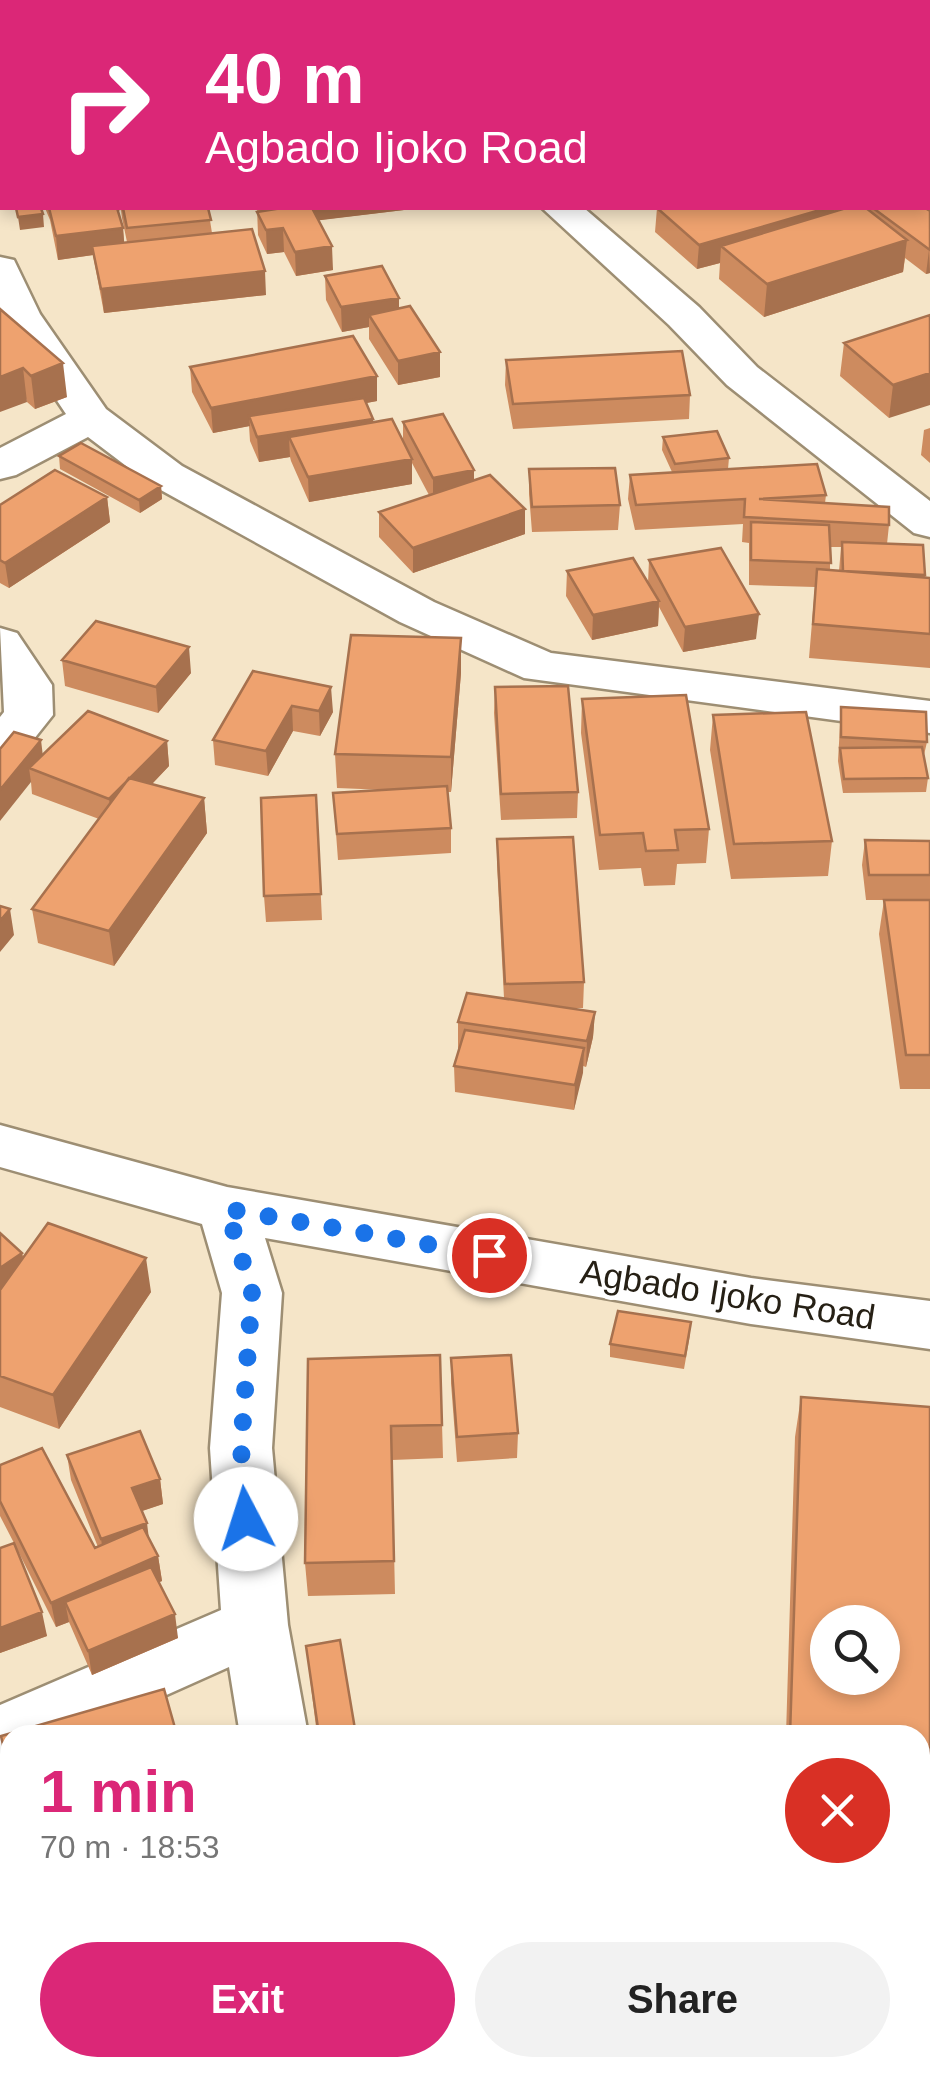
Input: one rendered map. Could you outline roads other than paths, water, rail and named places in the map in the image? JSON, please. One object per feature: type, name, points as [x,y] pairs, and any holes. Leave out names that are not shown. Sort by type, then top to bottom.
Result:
[{"type":"street","points":[[563,210],[684,316],[742,376],[930,523]]},
{"type":"street","points":[[0,269],[18,314],[91,418],[166,475],[417,612],[541,666],[930,718]]},
{"type":"street","points":[[0,466],[91,418]]},
{"type":"street","points":[[0,643],[28,686],[30,715],[0,748]]},
{"type":"street","name":"Agbado Ijoko Road","points":[[0,1146],[227,1209],[751,1301],[930,1325]]},
{"type":"street","points":[[227,1209],[252,1293],[241,1448],[255,1625],[272,1725]]},
{"type":"street","points":[[25,1725],[255,1625]]}]
